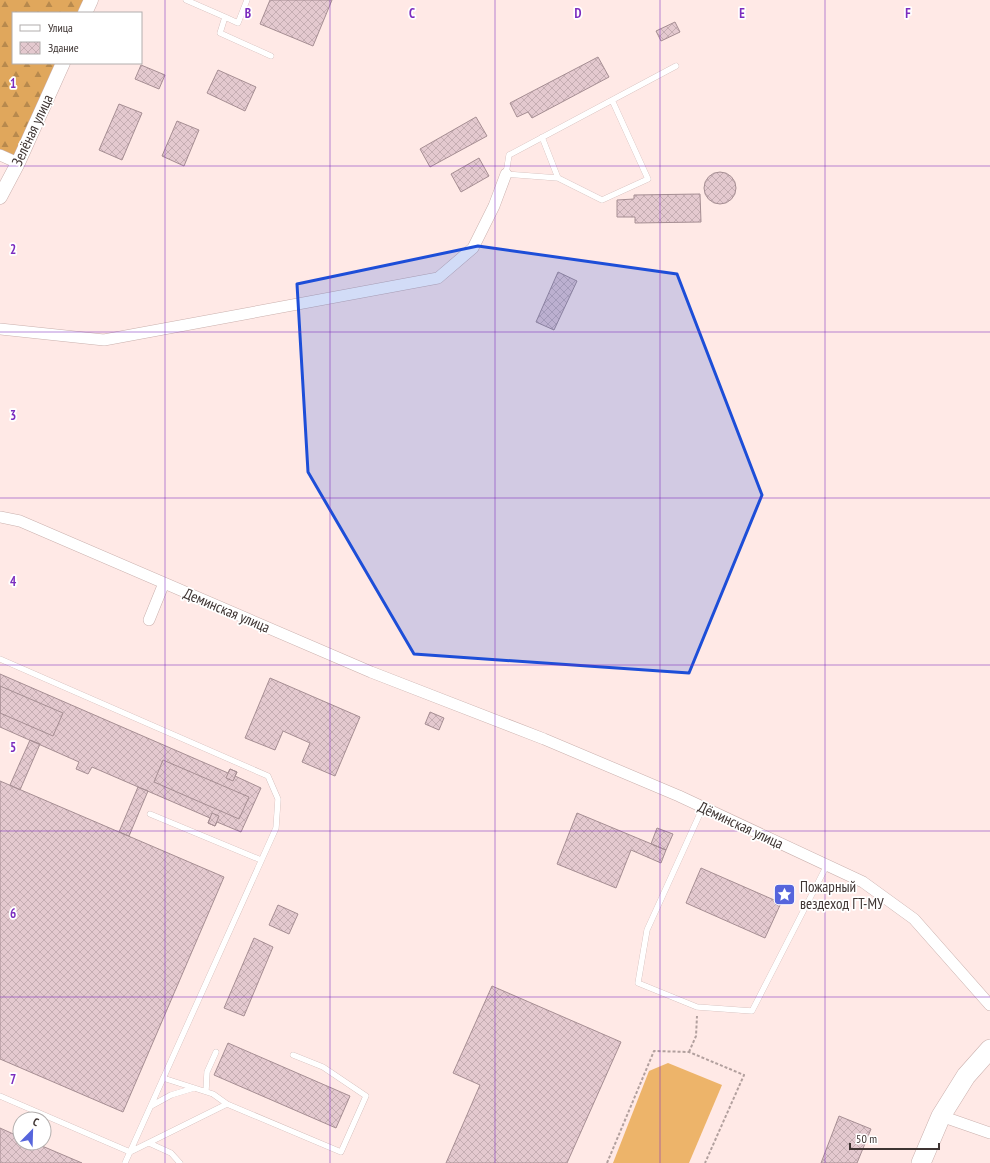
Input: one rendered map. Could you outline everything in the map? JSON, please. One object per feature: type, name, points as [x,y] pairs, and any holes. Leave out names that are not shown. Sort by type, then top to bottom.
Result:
[{"type":"highway","points":[[921,1163],[941,1116],[966,1076],[990,1049]]},
{"type":"street","points":[[85,12],[91,0]]},
{"type":"street","name":"Зелёная улица","points":[[0,197],[18,163],[63,64]]},
{"type":"street","points":[[0,156],[18,163]]},
{"type":"street","points":[[0,329],[104,340],[438,278],[473,248],[494,206],[506,174]]},
{"type":"street","name":"Деминская улица","points":[[0,517],[20,521],[371,672],[454,704]]},
{"type":"street","points":[[149,620],[152,605],[164,583]]},
{"type":"street","name":"Дёминская улица","points":[[454,704],[544,739],[679,796],[863,882],[914,919],[990,1005]]},
{"type":"street","points":[[941,1116],[990,1133]]},
{"type":"lane","points":[[186,0],[238,23],[247,0]]},
{"type":"lane","points":[[225,17],[220,33],[271,56]]},
{"type":"lane","points":[[612,100],[648,179],[602,200],[558,178],[506,174],[509,155],[542,137],[676,66]]},
{"type":"lane","points":[[542,137],[558,178]]},
{"type":"lane","points":[[0,659],[268,776],[278,799],[276,828],[125,1163]]},
{"type":"lane","points":[[703,807],[647,930],[638,983],[697,1007],[752,1012],[827,865]]},
{"type":"lane","points":[[150,814],[261,860]]},
{"type":"lane","points":[[206,1091],[207,1072],[216,1052]]},
{"type":"lane","points":[[163,1078],[206,1091],[227,1104],[341,1152],[366,1096],[323,1067],[293,1055]]},
{"type":"lane","points":[[151,1106],[170,1095],[194,1088]]},
{"type":"lane","points":[[0,1096],[130,1152],[227,1104]]},
{"type":"lane","points":[[149,1143],[171,1153],[180,1163]]},
{"type":"path","points":[[689,1052],[696,1036],[697,1007]]},
{"type":"path","points":[[607,1163],[654,1051],[689,1052],[744,1075],[705,1163]]},
{"type":"highlighted area","points":[[478,246],[677,274],[762,495],[689,673],[414,654],[308,472],[297,284]]},
{"type":"shaded area","points":[[668,1063],[722,1085],[689,1163],[613,1163],[649,1071]]},
{"type":"green space","points":[[0,0],[91,0],[85,12],[12,12],[12,64],[63,64],[18,163],[0,155]]},
{"type":"building","points":[[270,0],[332,0],[313,46],[260,24]]},
{"type":"building","points":[[675,22],[680,32],[661,41],[656,31]]},
{"type":"building","points":[[598,57],[609,77],[532,118],[528,112],[517,117],[510,103]]},
{"type":"building","points":[[141,65],[165,75],[159,89],[135,79]]},
{"type":"building","points":[[218,70],[256,87],[245,111],[207,93]]},
{"type":"building","points":[[119,104],[142,113],[122,160],[99,150]]},
{"type":"building","points":[[476,117],[487,136],[430,167],[420,149]]},
{"type":"building","points":[[177,121],[199,130],[184,166],[162,156]]},
{"type":"building","points":[[479,158],[489,176],[461,192],[451,174]]},
{"type":"building","points":[[717,172],[723,172],[732,176],[736,188],[732,200],[723,204],[717,204],[708,200],[704,191],[704,185],[708,176]]},
{"type":"building","points":[[700,194],[701,222],[635,223],[635,217],[617,217],[617,200],[634,199],[634,195]]},
{"type":"building","points":[[558,272],[577,281],[554,330],[536,322]]},
{"type":"building","points":[[0,674],[228,773],[230,769],[237,772],[235,776],[261,788],[241,832],[217,822],[215,826],[208,823],[210,818],[92,767],[88,774],[76,769],[79,762],[0,727]]},
{"type":"building","points":[[270,678],[360,717],[335,776],[302,762],[310,743],[283,731],[275,750],[245,738]]},
{"type":"building","points":[[0,686],[63,713],[53,736],[0,713]]},
{"type":"building","points":[[430,712],[444,718],[439,730],[425,724]]},
{"type":"building","points":[[30,740],[40,744],[20,790],[10,785]]},
{"type":"building","points":[[163,760],[249,797],[239,819],[154,782]]},
{"type":"building","points":[[230,769],[237,772],[233,781],[226,778]]},
{"type":"building","points":[[0,781],[224,877],[123,1112],[0,1059]]},
{"type":"building","points":[[138,787],[148,791],[129,836],[119,832]]},
{"type":"building","points":[[212,813],[219,816],[215,826],[208,823]]},
{"type":"building","points":[[577,813],[666,850],[661,863],[631,850],[616,888],[557,864]]},
{"type":"building","points":[[657,828],[673,834],[666,850],[651,844]]},
{"type":"building","points":[[701,868],[781,903],[765,938],[686,903]]},
{"type":"building","points":[[278,905],[298,914],[289,934],[269,925]]},
{"type":"building","points":[[254,938],[273,947],[244,1016],[224,1008]]},
{"type":"building","points":[[492,986],[621,1042],[567,1163],[446,1163],[480,1085],[453,1073]]},
{"type":"building","points":[[228,1043],[350,1096],[336,1128],[214,1075]]},
{"type":"building","points":[[839,1116],[871,1129],[857,1163],[821,1163]]},
{"type":"building","points":[[0,1128],[12,1133],[12,1151],[52,1150],[82,1163],[0,1163]]},
{"type":"place","name":"Пожарный вездеход ГТ-МУ","points":[[785,895]]}]
